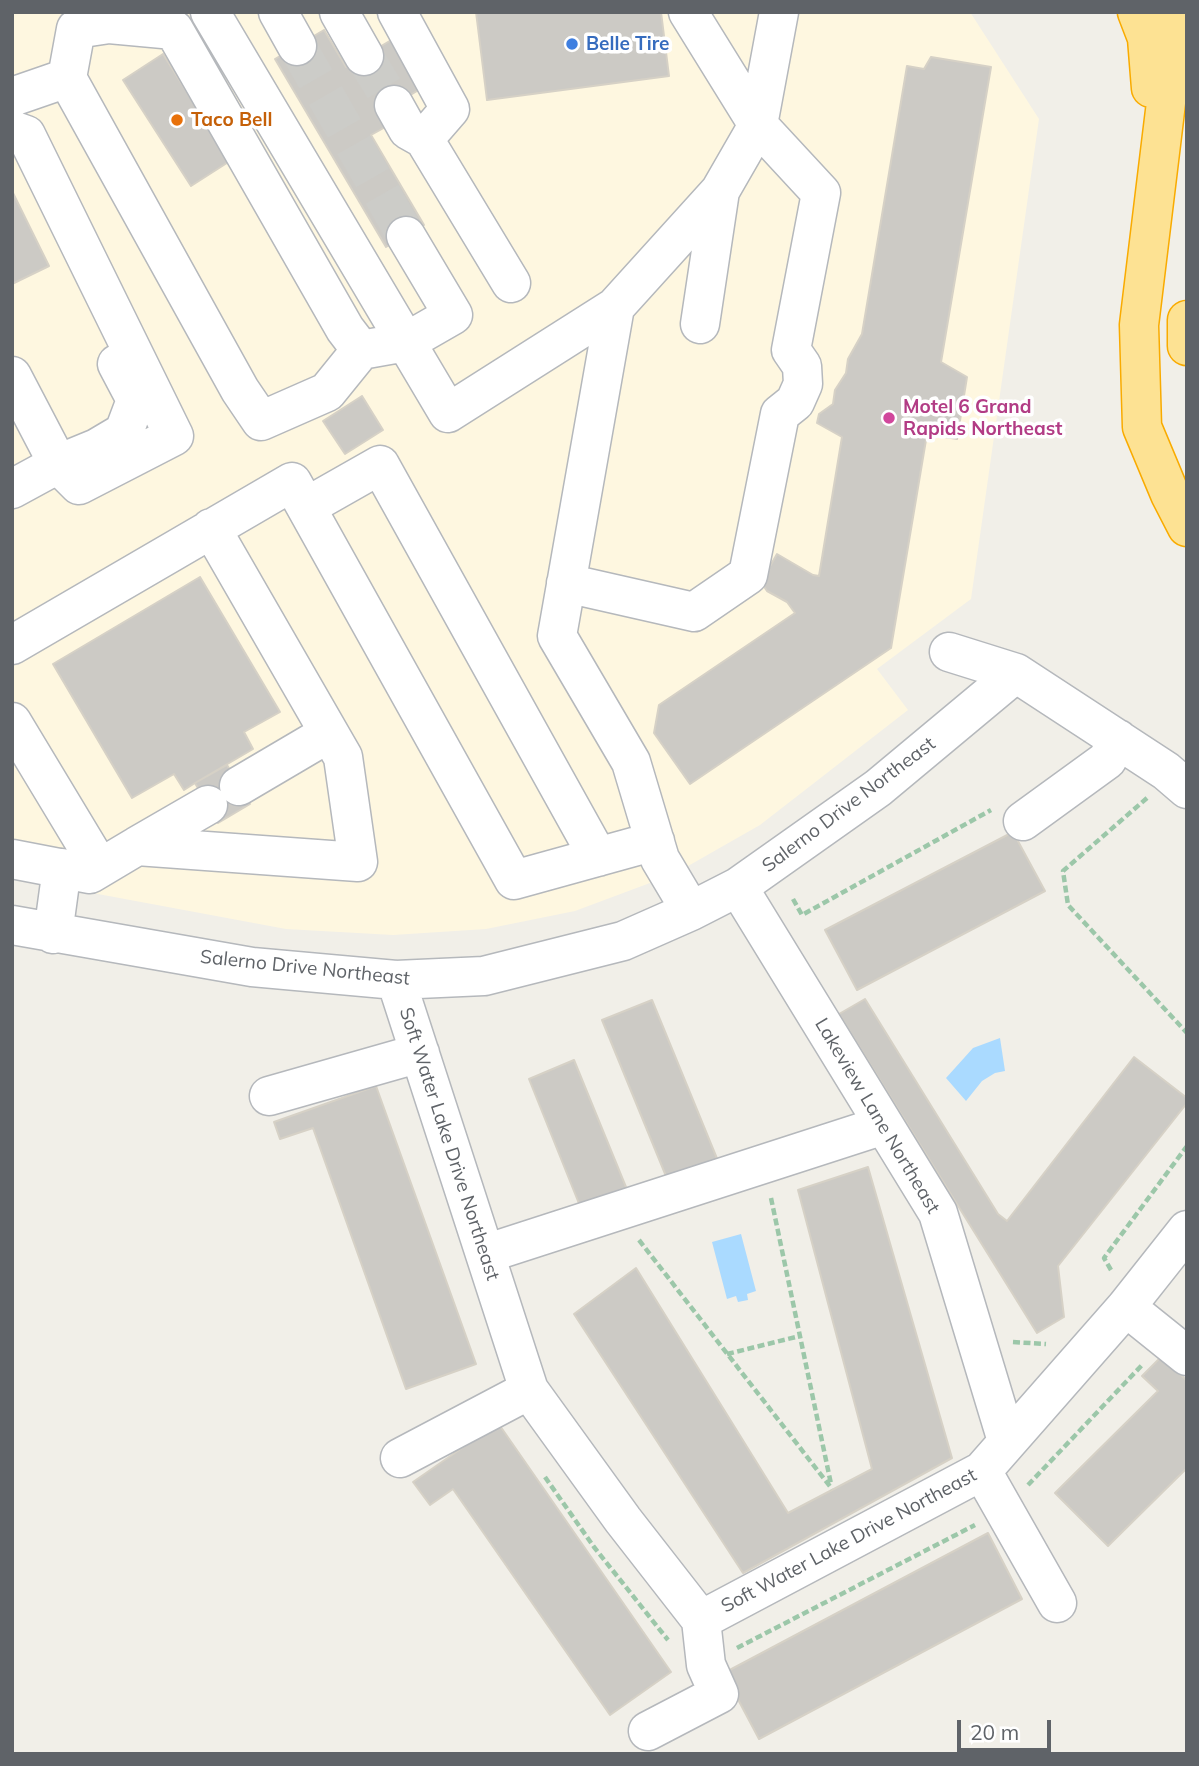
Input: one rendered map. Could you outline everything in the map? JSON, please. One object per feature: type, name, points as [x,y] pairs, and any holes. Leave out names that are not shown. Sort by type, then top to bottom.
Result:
[{"type":"highway","points":[[1137,12],[1147,38],[1151,79],[1149,255]]},
{"type":"highway","points":[[1177,12],[1139,324],[1142,426],[1187,527]]},
{"type":"highway","points":[[1187,320],[1187,346]]},
{"type":"street","points":[[278,12],[297,46]]},
{"type":"street","points":[[339,12],[364,56]]},
{"type":"street","points":[[397,12],[450,109],[424,139]]},
{"type":"street","points":[[566,583],[694,612],[748,575],[780,414],[794,402],[803,384],[802,366],[791,350],[821,193],[758,125],[688,12]]},
{"type":"street","points":[[218,14],[448,413],[615,307],[720,191],[758,125],[779,12]]},
{"type":"street","points":[[360,350],[345,330],[174,30],[69,21],[66,78],[240,390],[261,421],[327,392],[360,350],[406,342],[453,315],[406,236]]},
{"type":"street","points":[[12,97],[66,78]]},
{"type":"street","points":[[394,105],[408,130],[424,139],[511,283]]},
{"type":"street","points":[[12,376],[58,464],[79,485],[174,436],[19,132]]},
{"type":"street","points":[[700,324],[720,191]]},
{"type":"street","points":[[615,307],[557,636],[631,762],[660,859],[691,911]]},
{"type":"street","points":[[12,489],[58,464]]},
{"type":"street","points":[[306,507],[380,465],[598,857]]},
{"type":"street","points":[[12,645],[292,482],[513,880],[655,841]]},
{"type":"street","points":[[137,846],[358,862],[343,757],[211,528]]},
{"type":"street","points":[[949,652],[1016,673],[1166,771],[1171,790]]},
{"type":"street","name":"Salerno Drive Northeast","points":[[12,925],[252,967],[396,980],[484,976],[623,941],[738,887],[878,788],[1016,673]]},
{"type":"street","points":[[12,722],[100,868]]},
{"type":"street","points":[[12,859],[90,874],[329,733]]},
{"type":"street","points":[[1023,821],[1107,760],[1118,739]]},
{"type":"street","points":[[53,934],[62,868]]},
{"type":"street","name":"Lakeview Lane Northeast","points":[[738,887],[938,1213],[1007,1441]]},
{"type":"street","name":"Soft Water Lake Drive Northeast","points":[[396,980],[529,1390],[623,1520],[701,1620],[982,1471],[1120,1291],[1187,1230]]},
{"type":"street","points":[[269,1096],[420,1053]]},
{"type":"street","points":[[485,1254],[884,1125]]},
{"type":"street","points":[[1120,1291],[1176,1348]]},
{"type":"street","points":[[400,1458],[529,1390]]},
{"type":"street","points":[[982,1471],[1057,1603]]},
{"type":"street","points":[[648,1731],[719,1694],[706,1665],[701,1620]]},
{"type":"path","points":[[1171,790],[1063,871],[1068,905],[1187,1033]]},
{"type":"path","points":[[793,900],[802,915],[1008,801],[1023,821]]},
{"type":"path","points":[[1120,1291],[1104,1258],[1187,1146]]},
{"type":"path","points":[[617,1212],[832,1489],[763,1164]]},
{"type":"path","points":[[727,1354],[800,1336]]},
{"type":"path","points":[[977,1340],[1053,1345]]},
{"type":"path","points":[[706,1665],[1004,1510],[1176,1348]]},
{"type":"path","points":[[541,1472],[594,1547],[670,1643]]},
{"type":"shaded area","points":[[12,12],[970,12],[1039,119],[971,599],[877,669],[908,710],[760,825],[674,874],[575,911],[486,929],[393,935],[286,929],[12,878]]},
{"type":"water","points":[[1000,1038],[1005,1071],[995,1073],[982,1081],[966,1101],[946,1078],[973,1048]]},
{"type":"water","points":[[741,1234],[756,1291],[747,1294],[748,1300],[738,1302],[736,1296],[727,1299],[712,1242]]},
{"type":"building","name":"Belle Tire","points":[[476,12],[661,12],[669,76],[487,100]]},
{"type":"building","points":[[324,30],[346,67],[398,36],[427,85],[382,112],[389,125],[371,135],[424,225],[386,247],[275,59]]},
{"type":"building","name":"Taco Bell","points":[[163,54],[230,161],[191,186],[123,80]]},
{"type":"building","name":"Motel 6 Grand Rapids Northeast","points":[[931,57],[991,67],[941,362],[967,377],[957,439],[927,434],[891,648],[690,784],[654,733],[659,705],[795,613],[787,602],[767,591],[761,582],[777,554],[819,576],[842,437],[817,423],[819,414],[833,404],[835,390],[846,373],[848,359],[862,334],[907,66],[924,69]]},
{"type":"building","points":[[12,191],[49,266],[12,284]]},
{"type":"building","points":[[362,396],[383,430],[345,454],[323,421]]},
{"type":"building","points":[[200,577],[280,712],[244,732],[253,749],[184,790],[174,774],[132,798],[53,664]]},
{"type":"building","points":[[227,765],[250,804],[218,823],[195,783]]},
{"type":"building","points":[[1013,832],[1045,891],[857,990],[825,930]]},
{"type":"building","points":[[865,999],[998,1214],[1007,1221],[1134,1057],[1187,1098],[1187,1103],[1058,1266],[1064,1317],[1037,1333],[839,1014]]},
{"type":"building","points":[[652,1000],[718,1161],[668,1181],[602,1020]]},
{"type":"building","points":[[574,1060],[628,1192],[582,1211],[529,1079]]},
{"type":"building","points":[[376,1086],[476,1364],[406,1389],[313,1128],[280,1139],[274,1122]]},
{"type":"building","points":[[868,1167],[952,1458],[743,1573],[574,1314],[636,1268],[788,1513],[872,1469],[798,1190]]},
{"type":"building","points":[[1162,1356],[1187,1381],[1187,1468],[1108,1546],[1055,1493],[1158,1391],[1142,1376]]},
{"type":"building","points":[[498,1423],[671,1672],[610,1715],[453,1489],[430,1505],[413,1482]]},
{"type":"building","points":[[988,1533],[1022,1599],[759,1739],[724,1673]]},
{"type":"tunnel","points":[[297,46],[406,236]]},
{"type":"tunnel","points":[[364,56],[394,105]]},
{"type":"place","name":"Belle Tire","points":[[572,44]]},
{"type":"place","name":"Taco Bell","points":[[177,120]]},
{"type":"place","name":"Motel 6 Grand Rapids Northeast","points":[[889,418]]}]
